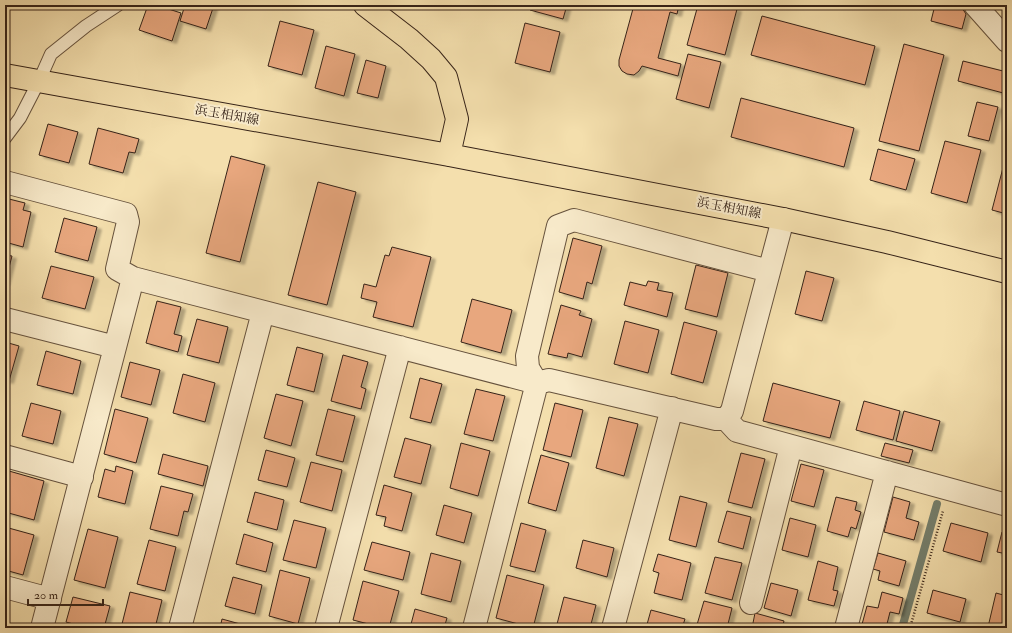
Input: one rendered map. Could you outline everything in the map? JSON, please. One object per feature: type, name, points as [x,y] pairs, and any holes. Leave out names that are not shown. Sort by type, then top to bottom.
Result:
[{"type":"main road","points":[[365,5],[409,39],[431,59],[446,77],[457,119],[449,154]]},
{"type":"main road","name":"浜玉相知線","points":[[23,78],[449,154],[783,219],[887,242],[1007,272]]},
{"type":"street","points":[[975,5],[1007,41]]},
{"type":"street","points":[[5,182],[126,214],[128,222],[117,269],[133,278],[537,383],[549,380],[726,419],[737,431],[1007,505]]},
{"type":"street","points":[[726,419],[732,411],[783,219]]},
{"type":"street","points":[[474,628],[537,383],[528,368],[527,356],[558,226],[574,220],[769,271]]},
{"type":"street","points":[[42,628],[133,278]]},
{"type":"street","points":[[180,628],[263,312]]},
{"type":"street","points":[[5,319],[115,347]]},
{"type":"street","points":[[326,628],[400,347]]},
{"type":"street","points":[[613,628],[672,408]]},
{"type":"street","points":[[751,603],[791,446]]},
{"type":"street","points":[[5,456],[82,477]]},
{"type":"street","points":[[846,628],[887,472]]},
{"type":"street","points":[[5,587],[50,599]]},
{"type":"lane","points":[[5,138],[20,118],[23,78],[86,26],[118,5]]},
{"type":"path","points":[[910,628],[949,489]]},
{"type":"building","points":[[148,5],[156,5],[181,13],[172,41],[139,30]]},
{"type":"building","points":[[185,5],[214,5],[206,29],[180,21]]},
{"type":"building","points":[[532,5],[567,5],[563,19],[530,10]]},
{"type":"building","points":[[634,5],[679,5],[677,14],[670,12],[658,58],[681,64],[678,76],[642,66],[634,75],[627,74],[622,71],[619,66],[619,60]]},
{"type":"building","points":[[698,5],[722,5],[737,9],[725,55],[687,45]]},
{"type":"building","points":[[935,5],[960,5],[966,14],[962,29],[931,21]]},
{"type":"building","points":[[762,16],[875,46],[865,85],[751,55]]},
{"type":"building","points":[[280,21],[314,30],[302,75],[268,66]]},
{"type":"building","points":[[525,23],[560,32],[550,72],[515,63]]},
{"type":"building","points":[[904,44],[944,55],[919,151],[879,141]]},
{"type":"building","points":[[326,46],[355,54],[344,96],[315,88]]},
{"type":"building","points":[[688,54],[721,62],[709,108],[676,99]]},
{"type":"building","points":[[366,60],[386,66],[378,98],[357,93]]},
{"type":"building","points":[[963,61],[1007,72],[1007,94],[958,81]]},
{"type":"building","points":[[741,98],[854,128],[844,167],[731,137]]},
{"type":"building","points":[[977,102],[998,107],[989,141],[968,136]]},
{"type":"building","points":[[48,124],[78,132],[69,163],[39,155]]},
{"type":"building","points":[[98,128],[139,139],[135,153],[129,152],[123,173],[89,164]]},
{"type":"building","points":[[945,141],[981,150],[967,203],[931,193]]},
{"type":"building","points":[[878,149],[915,159],[906,190],[870,180]]},
{"type":"building","points":[[231,156],[265,165],[240,262],[206,253]]},
{"type":"building","points":[[1005,160],[1007,161],[1007,214],[992,210]]},
{"type":"building","points":[[318,182],[356,192],[327,305],[288,295]]},
{"type":"building","points":[[5,198],[25,203],[23,210],[31,212],[23,247],[5,242]]},
{"type":"building","points":[[64,218],[97,227],[88,261],[55,252]]},
{"type":"building","points":[[573,238],[602,246],[592,284],[587,282],[583,299],[559,292]]},
{"type":"building","points":[[392,247],[431,257],[413,327],[373,317],[377,302],[361,298],[364,284],[376,287],[385,255],[389,256]]},
{"type":"building","points":[[5,255],[12,256],[5,283]]},
{"type":"building","points":[[696,265],[728,273],[717,317],[685,309]]},
{"type":"building","points":[[51,266],[94,277],[85,309],[42,298]]},
{"type":"building","points":[[806,271],[834,278],[822,321],[795,314]]},
{"type":"building","points":[[648,281],[659,283],[657,290],[673,293],[667,317],[624,305],[630,282],[646,286]]},
{"type":"building","points":[[472,299],[512,310],[501,353],[461,342]]},
{"type":"building","points":[[157,301],[181,307],[174,334],[182,336],[178,352],[146,343]]},
{"type":"building","points":[[561,305],[581,311],[579,315],[592,319],[582,357],[568,353],[567,358],[548,354]]},
{"type":"building","points":[[197,319],[228,327],[219,363],[187,355]]},
{"type":"building","points":[[625,321],[659,330],[648,373],[614,364]]},
{"type":"building","points":[[684,322],[717,331],[703,383],[671,374]]},
{"type":"building","points":[[5,342],[19,346],[9,381],[5,380]]},
{"type":"building","points":[[297,347],[323,354],[314,392],[287,385]]},
{"type":"building","points":[[46,351],[81,361],[73,394],[37,385]]},
{"type":"building","points":[[343,355],[368,362],[361,387],[366,389],[361,409],[331,401]]},
{"type":"building","points":[[130,362],[160,370],[151,405],[121,397]]},
{"type":"building","points":[[183,374],[215,383],[205,422],[173,413]]},
{"type":"building","points":[[420,378],[442,384],[431,423],[410,418]]},
{"type":"building","points":[[773,383],[840,401],[830,438],[763,421]]},
{"type":"building","points":[[476,389],[505,396],[493,441],[464,434]]},
{"type":"building","points":[[276,394],[303,401],[291,446],[264,438]]},
{"type":"building","points":[[864,401],[900,411],[893,440],[856,430]]},
{"type":"building","points":[[31,403],[61,411],[53,444],[22,436]]},
{"type":"building","points":[[555,403],[583,410],[571,457],[543,450]]},
{"type":"building","points":[[115,409],[148,418],[136,463],[104,454]]},
{"type":"building","points":[[328,409],[355,416],[343,462],[316,455]]},
{"type":"building","points":[[904,411],[940,421],[932,451],[896,441]]},
{"type":"building","points":[[609,417],[638,424],[624,476],[596,468]]},
{"type":"building","points":[[405,438],[431,445],[421,484],[394,477]]},
{"type":"building","points":[[461,443],[490,451],[478,496],[450,488]]},
{"type":"building","points":[[885,443],[913,450],[909,463],[881,456]]},
{"type":"building","points":[[266,450],[295,458],[287,487],[258,480]]},
{"type":"building","points":[[741,453],[765,459],[752,508],[728,502]]},
{"type":"building","points":[[163,454],[208,466],[203,486],[158,474]]},
{"type":"building","points":[[541,455],[569,463],[556,511],[528,503]]},
{"type":"building","points":[[311,462],[342,470],[332,511],[300,502]]},
{"type":"building","points":[[801,464],[824,470],[814,507],[791,501]]},
{"type":"building","points":[[116,466],[133,471],[125,504],[98,497],[105,469],[115,472]]},
{"type":"building","points":[[9,471],[44,481],[34,520],[5,512],[5,486]]},
{"type":"building","points":[[384,485],[412,493],[402,531],[384,526],[386,517],[376,515]]},
{"type":"building","points":[[161,486],[193,494],[188,512],[184,511],[178,536],[150,529]]},
{"type":"building","points":[[255,492],[284,500],[277,530],[247,522]]},
{"type":"building","points":[[680,496],[707,503],[696,547],[669,540]]},
{"type":"building","points":[[836,497],[857,502],[855,510],[861,512],[856,529],[851,527],[848,537],[827,531]]},
{"type":"building","points":[[893,497],[910,502],[906,518],[919,522],[914,540],[884,532]]},
{"type":"building","points":[[444,505],[472,513],[464,543],[436,535]]},
{"type":"building","points":[[727,511],[751,517],[743,549],[718,542]]},
{"type":"building","points":[[790,518],[816,525],[808,557],[782,550]]},
{"type":"building","points":[[294,520],[326,528],[316,568],[283,560]]},
{"type":"building","points":[[521,523],[546,530],[535,572],[510,566]]},
{"type":"building","points":[[951,523],[988,533],[981,562],[943,551]]},
{"type":"building","points":[[5,527],[34,535],[23,575],[5,570]]},
{"type":"building","points":[[88,529],[118,537],[105,588],[74,580]]},
{"type":"building","points":[[1002,532],[1007,534],[1007,554],[997,552]]},
{"type":"building","points":[[244,534],[273,543],[266,572],[236,564]]},
{"type":"building","points":[[149,540],[176,547],[165,591],[137,584]]},
{"type":"building","points":[[583,540],[614,548],[607,577],[576,568]]},
{"type":"building","points":[[372,542],[410,552],[403,580],[364,570]]},
{"type":"building","points":[[431,553],[461,561],[451,602],[421,594]]},
{"type":"building","points":[[878,553],[906,561],[899,586],[878,580],[880,571],[873,569]]},
{"type":"building","points":[[658,554],[691,563],[682,600],[654,593],[659,573],[653,571]]},
{"type":"building","points":[[715,557],[742,563],[732,600],[705,593]]},
{"type":"building","points":[[818,561],[838,567],[833,590],[838,591],[834,606],[808,600]]},
{"type":"building","points":[[280,570],[310,578],[298,624],[269,616]]},
{"type":"building","points":[[507,575],[544,585],[533,628],[496,618]]},
{"type":"building","points":[[233,577],[262,585],[255,614],[225,606]]},
{"type":"building","points":[[363,581],[399,591],[389,628],[353,620]]},
{"type":"building","points":[[771,583],[798,590],[791,616],[764,608]]},
{"type":"building","points":[[933,590],[966,599],[960,622],[927,613]]},
{"type":"building","points":[[130,592],[162,600],[155,628],[121,628]]},
{"type":"building","points":[[882,592],[903,598],[899,614],[890,612],[886,628],[861,628],[867,606],[878,608]]},
{"type":"building","points":[[996,593],[1007,596],[1007,628],[988,627]]},
{"type":"building","points":[[73,597],[110,606],[104,628],[88,628],[66,622]]},
{"type":"building","points":[[564,597],[596,605],[590,628],[556,628]]},
{"type":"building","points":[[704,601],[732,608],[727,628],[696,628]]},
{"type":"building","points":[[415,609],[447,618],[444,628],[410,628]]},
{"type":"building","points":[[651,610],[685,619],[682,628],[646,628]]},
{"type":"building","points":[[755,613],[784,621],[782,628],[752,628]]},
{"type":"building","points":[[222,619],[251,627],[251,628],[220,628]]},
{"type":"waterway","points":[[902,628],[937,504]]}]
